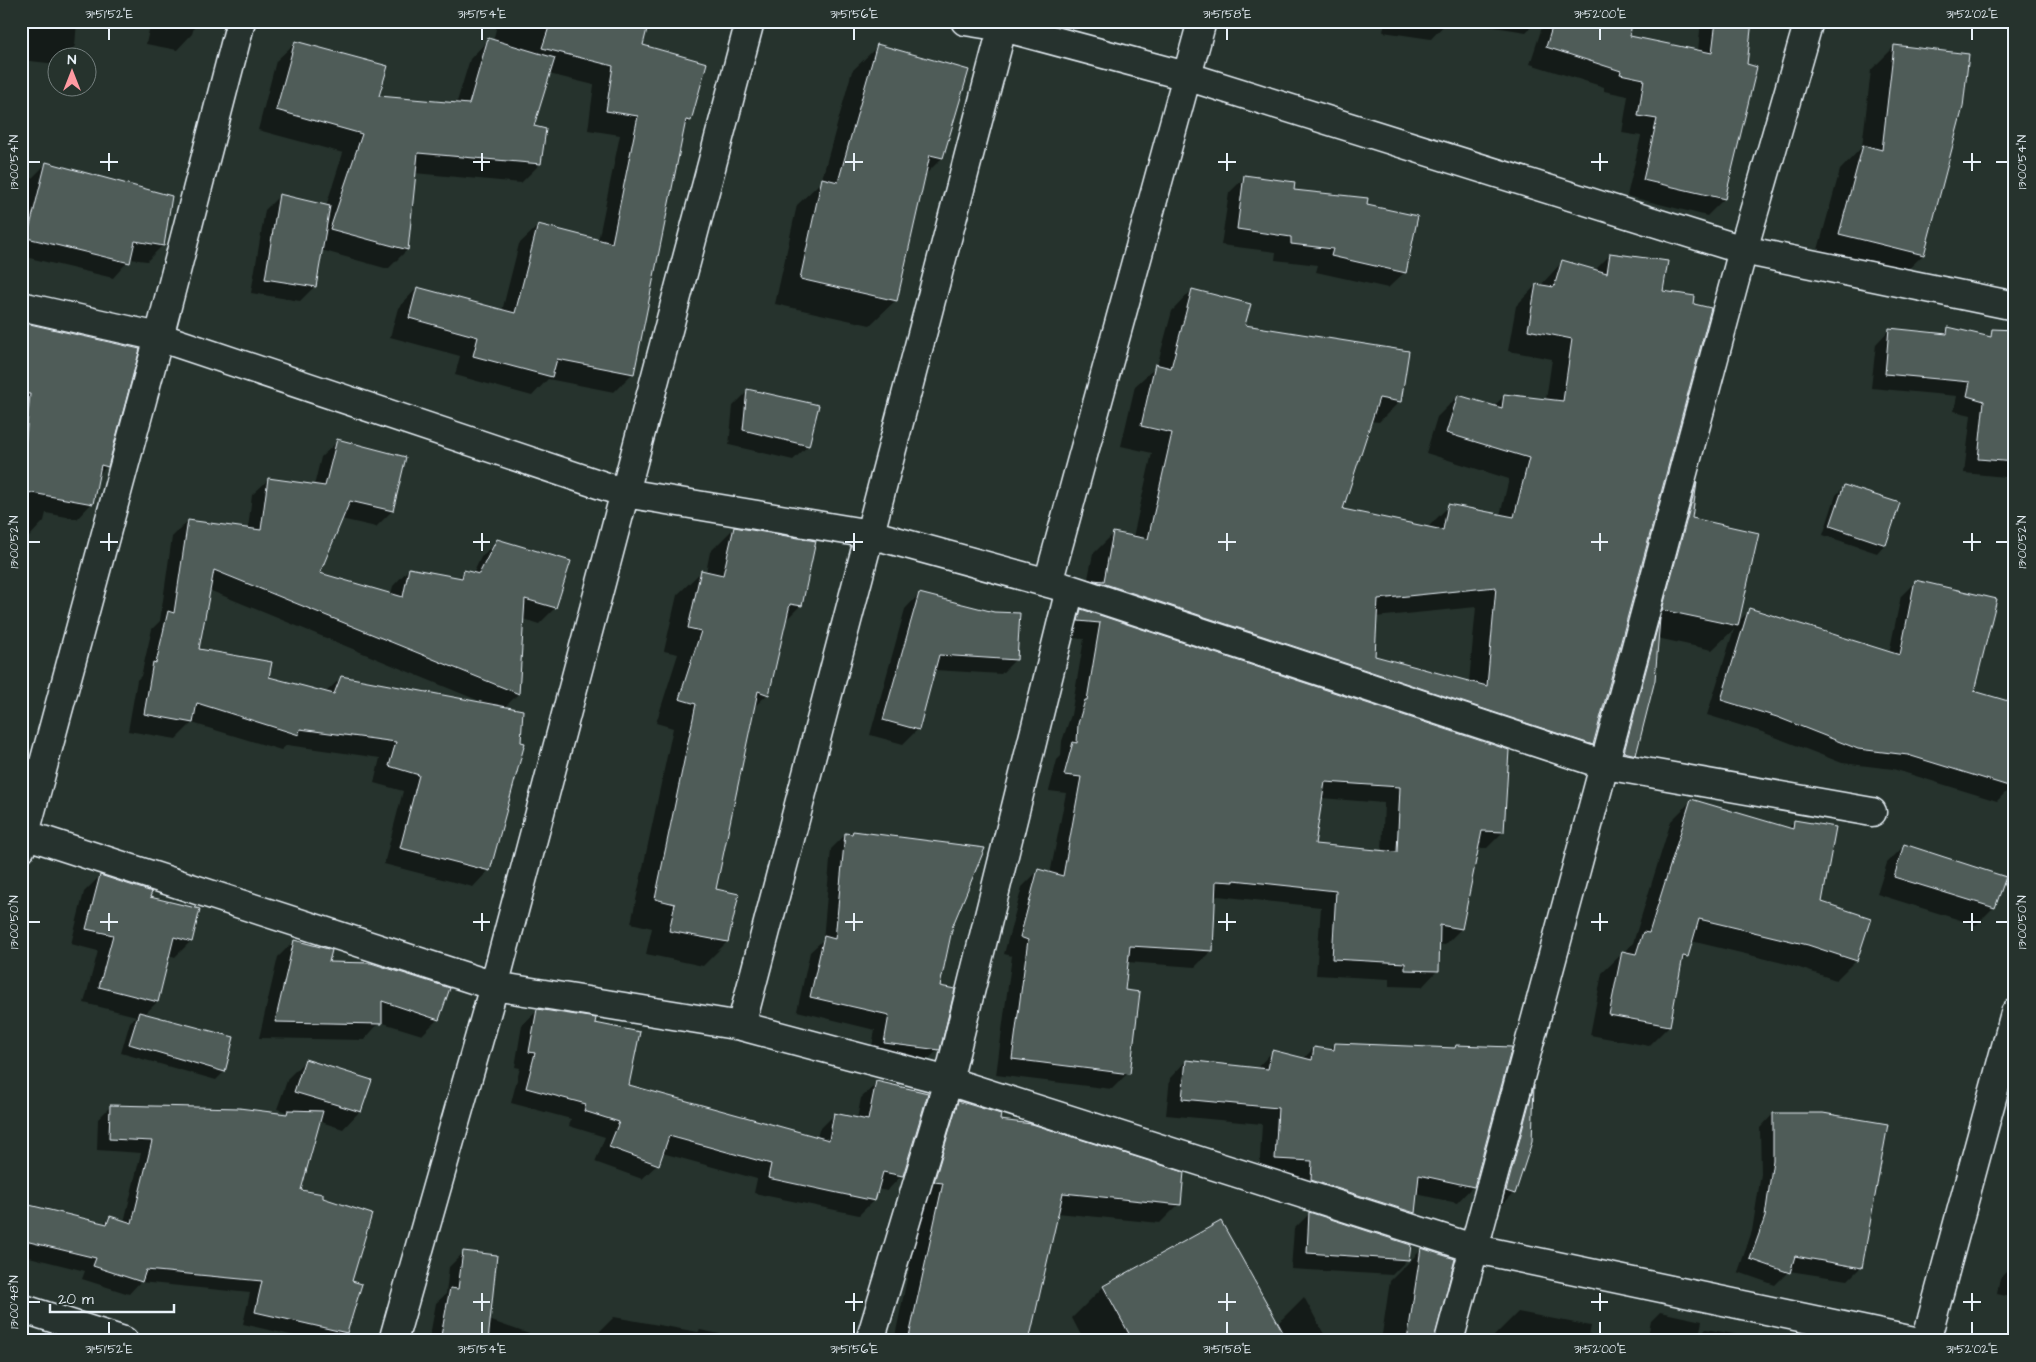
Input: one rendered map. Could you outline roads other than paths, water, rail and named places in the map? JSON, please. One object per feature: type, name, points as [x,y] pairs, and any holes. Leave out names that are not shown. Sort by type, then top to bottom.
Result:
[{"type":"street","points":[[241,21],[159,337],[23,838],[494,986],[740,1026],[948,1081],[1476,1249],[1914,1341]]},
{"type":"street","points":[[393,1341],[494,986],[750,21]]},
{"type":"street","points":[[965,21],[1004,24],[1186,76],[1743,250],[2015,306]]},
{"type":"street","points":[[870,1341],[948,1081],[1059,586],[1186,76],[1202,21]]},
{"type":"street","points":[[1449,1341],[1476,1249],[1743,250],[1808,21]]},
{"type":"street","points":[[740,1026],[1004,24]]},
{"type":"street","points":[[21,306],[159,337],[625,493],[870,534],[1059,586],[1605,765],[1872,812]]},
{"type":"street","points":[[1926,1341],[2015,1013]]},
{"type":"street","points":[[21,1308],[124,1341]]}]
